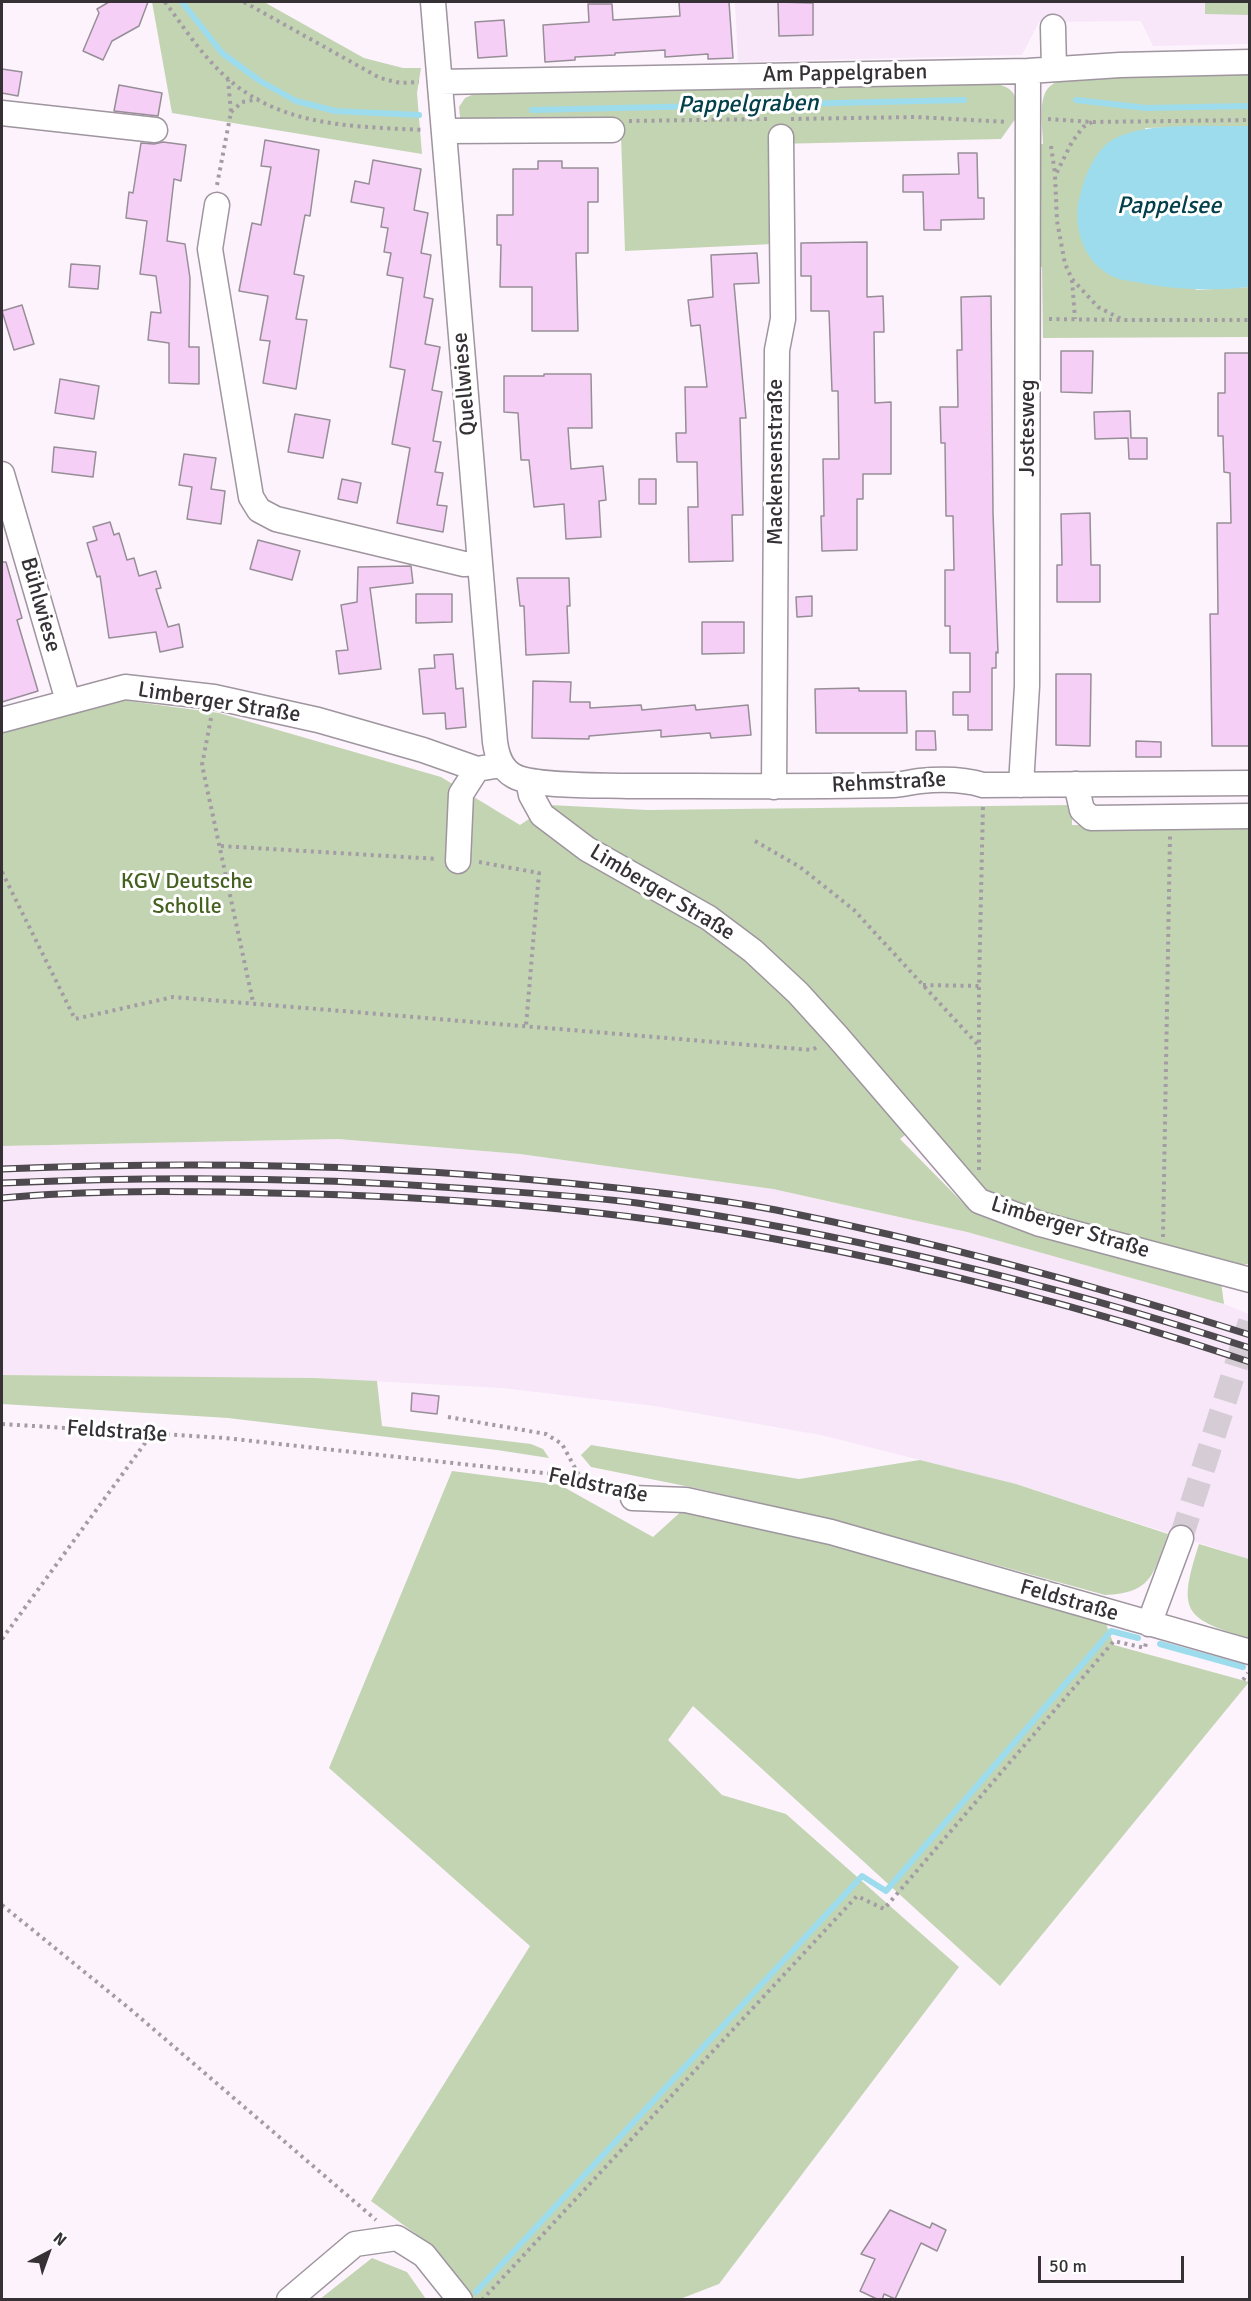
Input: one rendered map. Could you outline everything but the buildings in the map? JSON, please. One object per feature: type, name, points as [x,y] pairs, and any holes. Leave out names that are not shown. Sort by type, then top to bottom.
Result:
[{"type":"street","name":"Quellwiese","points":[[433,2],[495,742],[501,765]]},
{"type":"street","points":[[1053,27],[1054,69]]},
{"type":"street","name":"Am Pappelgraben","points":[[440,82],[1028,71],[1120,65],[1250,62]]},
{"type":"street","name":"Jostesweg","points":[[1021,785],[1026,686],[1028,71]]},
{"type":"street","points":[[2,113],[155,130]]},
{"type":"street","name":"Mackensenstraße","points":[[774,787],[777,350],[783,319],[779,125]]},
{"type":"street","points":[[445,131],[612,130]]},
{"type":"street","points":[[217,205],[210,249],[251,497],[259,510],[276,519],[464,564],[480,563]]},
{"type":"street","name":"Bühlwiese","points":[[2,474],[68,701]]},
{"type":"street","name":"Limberger Straße","points":[[2,720],[125,687],[214,697],[318,720],[423,750],[477,769],[501,765]]},
{"type":"street","points":[[501,765],[513,776],[528,781]]},
{"type":"street","points":[[458,861],[461,794],[477,769]]},
{"type":"street","name":"Rehmstraße","points":[[528,781],[593,785],[774,787],[897,785],[945,780],[968,780],[983,785],[1250,783]]},
{"type":"street","name":"Limberger Straße","points":[[528,781],[531,795],[542,815],[587,849],[709,918],[753,951],[798,993],[837,1036],[979,1201],[1040,1224],[1250,1280]]},
{"type":"street","points":[[1076,784],[1082,810],[1091,818],[1250,816]]},
{"type":"street","name":"Feldstraße","points":[[633,1498],[686,1500],[831,1532],[1250,1652]]},
{"type":"street","points":[[1149,1624],[1181,1538]]},
{"type":"street","points":[[289,2300],[355,2244],[397,2238],[424,2255],[459,2300]]},
{"type":"path","points":[[165,2],[211,63],[228,79],[259,99],[302,119],[337,126],[445,131]]},
{"type":"path","points":[[244,2],[380,78],[400,82],[440,82]]},
{"type":"path","points":[[217,205],[217,180],[231,112],[228,79]]},
{"type":"path","points":[[231,112],[242,102],[259,99]]},
{"type":"path","points":[[612,130],[629,121],[779,125],[916,117],[1004,123],[1064,119],[1092,122],[1250,120]]},
{"type":"path","points":[[1092,122],[1083,127],[1072,142],[1055,176],[1057,221],[1065,264],[1072,279],[1098,307],[1123,320]]},
{"type":"path","points":[[1072,279],[1075,320]]},
{"type":"path","points":[[1028,319],[1250,320]]},
{"type":"path","points":[[214,697],[202,765],[253,1002]]},
{"type":"path","points":[[979,1201],[979,986],[983,785]]},
{"type":"path","points":[[1162,1255],[1170,816]]},
{"type":"path","points":[[755,841],[800,867],[854,910],[979,1047]]},
{"type":"path","points":[[221,846],[491,863],[539,873],[526,1026]]},
{"type":"path","points":[[2,872],[75,1018],[173,997],[811,1050],[837,1036]]},
{"type":"path","points":[[923,985],[979,986]]},
{"type":"path","points":[[448,1417],[546,1434],[562,1444],[580,1477]]},
{"type":"path","name":"Feldstraße","points":[[2,1424],[225,1438],[580,1477],[633,1498]]},
{"type":"path","points":[[2,1639],[151,1434]]},
{"type":"path","points":[[482,2300],[857,1896],[884,1909],[1114,1641],[1144,1648],[1149,1624]]},
{"type":"path","points":[[2,1905],[130,2009],[397,2238]]},
{"type":"shaded area","points":[[735,2],[1249,2],[1249,44],[1153,46],[1141,21],[1039,22],[1022,55],[738,62]]},
{"type":"shaded area","points":[[338,1139],[520,1154],[773,1189],[967,1232],[1224,1304],[1249,1314],[1249,1559],[1016,1484],[821,1435],[655,1406],[502,1388],[315,1378],[2,1375],[2,1146]]},
{"type":"green space","points":[[152,2],[264,2],[364,58],[403,68],[421,68],[417,93],[422,154],[172,113]]},
{"type":"green space","points":[[1205,2],[1249,2],[1249,15],[1205,14]]},
{"type":"green space","points":[[1249,71],[1249,126],[1145,128],[1196,290],[1249,287],[1249,337],[1043,338],[1042,267],[1036,266],[1036,144],[1043,144],[1042,108],[1050,86],[1057,82],[1059,75]]},
{"type":"green space","points":[[997,79],[998,84],[1009,89],[1014,95],[1018,115],[1001,139],[774,144],[773,244],[625,251],[621,136],[461,126],[459,107],[465,98],[474,94],[476,89]]},
{"type":"green space","name":"KGV Deutsche Scholle","points":[[121,700],[219,713],[441,777],[520,825],[550,805],[648,810],[1072,805],[1072,825],[1249,826],[1249,1264],[1236,1265],[1040,1216],[984,1195],[921,1122],[900,1139],[970,1210],[1221,1282],[1224,1304],[967,1232],[773,1189],[520,1154],[338,1139],[2,1146],[2,733]]},
{"type":"green space","points":[[2,1375],[315,1378],[377,1381],[382,1426],[531,1444],[543,1449],[549,1458],[228,1418],[2,1404]]},
{"type":"green space","points":[[591,1445],[799,1479],[920,1460],[1016,1484],[1168,1534],[1159,1560],[1149,1579],[1133,1590],[1105,1595],[837,1521],[700,1489],[591,1467],[581,1455]]},
{"type":"green space","points":[[452,1471],[560,1485],[653,1537],[685,1508],[830,1540],[1105,1621],[1114,1645],[1249,1682],[1000,1986],[693,1706],[668,1740],[722,1795],[786,1814],[959,1967],[719,2284],[680,2299],[472,2299],[428,2243],[371,2201],[530,1946],[329,1768]]},
{"type":"green space","points":[[1199,1544],[1249,1559],[1249,1638],[1210,1625],[1191,1609],[1188,1598],[1189,1584]]},
{"type":"green space","points":[[372,2258],[407,2272],[426,2299],[320,2299]]},
{"type":"water","name":"Pappelsee","points":[[1249,126],[1249,287],[1192,289],[1150,285],[1116,278],[1103,271],[1094,262],[1082,241],[1077,216],[1078,204],[1089,170],[1097,155],[1108,143],[1128,133],[1162,127]]},
{"type":"waterway","name":"Pappelgraben","points":[[182,2],[222,53],[260,81],[296,101],[335,111],[419,115]]},
{"type":"waterway","name":"Pappelgraben","points":[[532,110],[964,100]]},
{"type":"waterway","name":"Pappelgraben","points":[[1076,100],[1146,108],[1250,106]]},
{"type":"waterway","points":[[476,2292],[862,1876],[886,1891],[1111,1631],[1138,1638]]},
{"type":"waterway","points":[[1160,1644],[1243,1667]]},
{"type":"tunnel","points":[[1181,1538],[1250,1322]]},
{"type":"railway","points":[[2,1169],[144,1165],[355,1168],[496,1177],[698,1198],[776,1210],[955,1250],[1074,1282],[1250,1335]]},
{"type":"railway","points":[[2,1183],[120,1179],[296,1180],[413,1185],[637,1203],[792,1229],[946,1262],[1099,1302],[1250,1348]]},
{"type":"railway","points":[[2,1198],[135,1192],[396,1197],[523,1206],[650,1219],[835,1250],[955,1277],[1074,1308],[1250,1362]]}]
